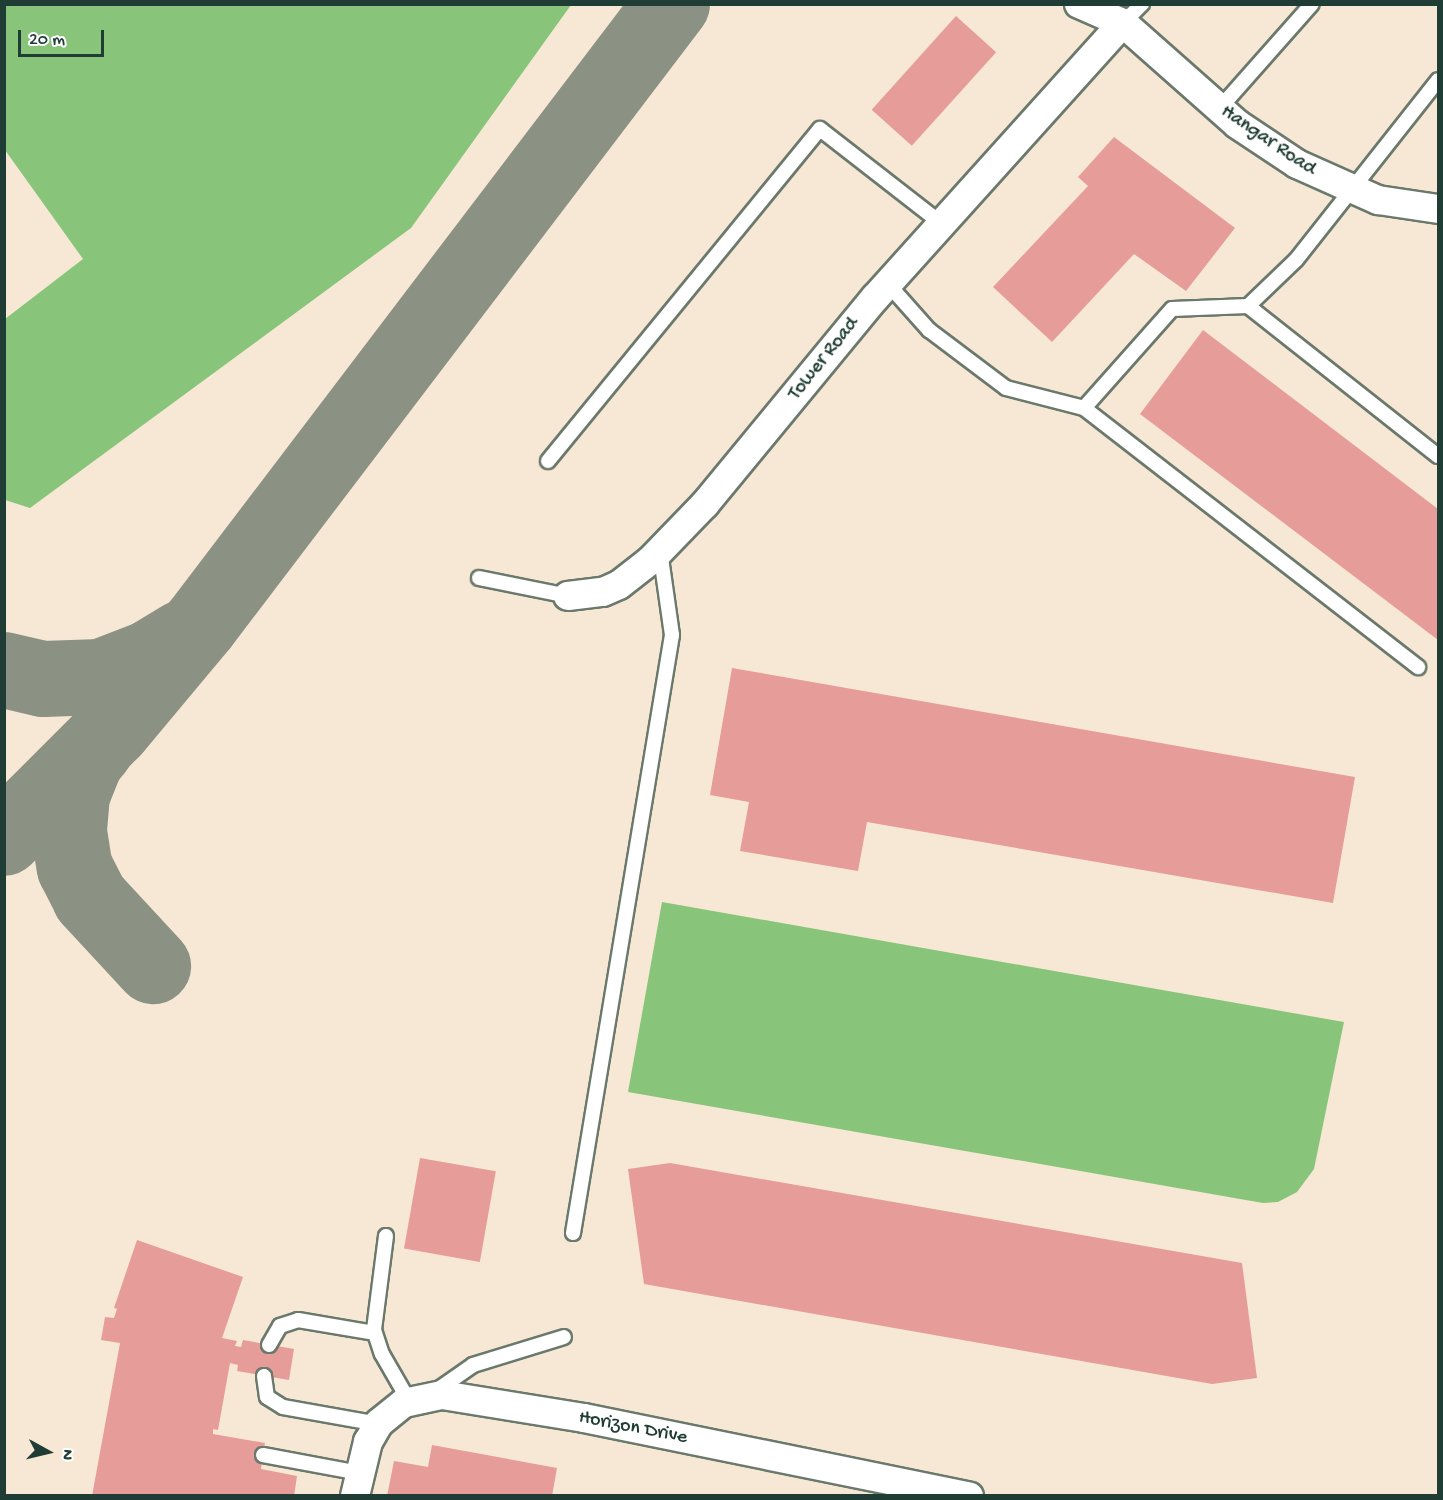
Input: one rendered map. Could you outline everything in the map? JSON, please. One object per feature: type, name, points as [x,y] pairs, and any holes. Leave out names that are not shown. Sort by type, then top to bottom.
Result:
[{"type":"street","name":"Hangar Road","points":[[1079,4],[1128,11],[1219,108],[1297,164],[1378,200],[1438,209]]},
{"type":"street","name":"Tower Road","points":[[568,596],[592,594],[619,585],[660,551],[705,504],[888,284],[1128,11]]},
{"type":"street","name":"Horizon Drive","points":[[419,1398],[455,1396],[584,1418],[969,1496]]},
{"type":"street","points":[[357,1484],[368,1442],[378,1425],[393,1408],[419,1398]]},
{"type":"lane","points":[[1219,108],[1312,4]]},
{"type":"lane","points":[[1248,306],[1296,260],[1354,191],[1438,80]]},
{"type":"lane","points":[[548,461],[820,129],[942,224]]},
{"type":"lane","points":[[888,284],[929,330],[1006,388],[1084,408],[1418,667]]},
{"type":"lane","points":[[1084,408],[1172,309],[1248,306],[1438,456]]},
{"type":"lane","points":[[573,1233],[672,634],[660,551]]},
{"type":"lane","name":"Tower Road","points":[[479,578],[568,596]]},
{"type":"lane","points":[[386,1236],[372,1317],[374,1333],[419,1398],[473,1365],[564,1337]]},
{"type":"lane","points":[[269,1345],[280,1326],[298,1320],[374,1333]]},
{"type":"lane","points":[[264,1376],[267,1396],[283,1407],[378,1425]]},
{"type":"lane","points":[[263,1455],[357,1484]]},
{"type":"green space","points":[[4,5],[571,5],[411,228],[30,508],[5,500],[5,319],[83,259],[5,150]]},
{"type":"green space","points":[[662,902],[1344,1022],[1314,1169],[1297,1192],[1278,1202],[1263,1203],[628,1092]]},
{"type":"building","points":[[956,16],[996,52],[912,146],[872,110]]},
{"type":"building","points":[[1114,137],[1235,228],[1186,291],[1134,254],[1052,342],[993,287],[1088,186],[1078,177]]},
{"type":"building","points":[[1203,330],[1438,509],[1438,640],[1140,414]]},
{"type":"building","points":[[732,668],[1355,777],[1333,903],[867,822],[858,871],[740,851],[749,802],[710,795]]},
{"type":"building","points":[[420,1158],[496,1171],[480,1262],[404,1249]]},
{"type":"building","points":[[670,1163],[1242,1263],[1257,1378],[1212,1384],[644,1284],[628,1169]]},
{"type":"building","points":[[137,1240],[243,1277],[222,1338],[237,1341],[235,1346],[241,1347],[243,1340],[294,1349],[289,1380],[237,1371],[238,1365],[230,1363],[218,1430],[213,1429],[213,1434],[265,1443],[261,1469],[297,1476],[294,1496],[92,1496],[120,1343],[101,1340],[105,1317],[114,1318],[117,1309],[114,1308]]},
{"type":"building","points":[[432,1445],[557,1468],[552,1496],[387,1496],[394,1461],[428,1467]]},
{"type":"taxiway","points":[[4,838],[113,729],[200,625],[672,4]]},
{"type":"taxiway","points":[[4,670],[43,679],[101,677],[148,659],[183,638]]},
{"type":"taxiway","points":[[96,748],[86,760],[72,795],[69,832],[75,868],[90,898],[153,966]]}]
